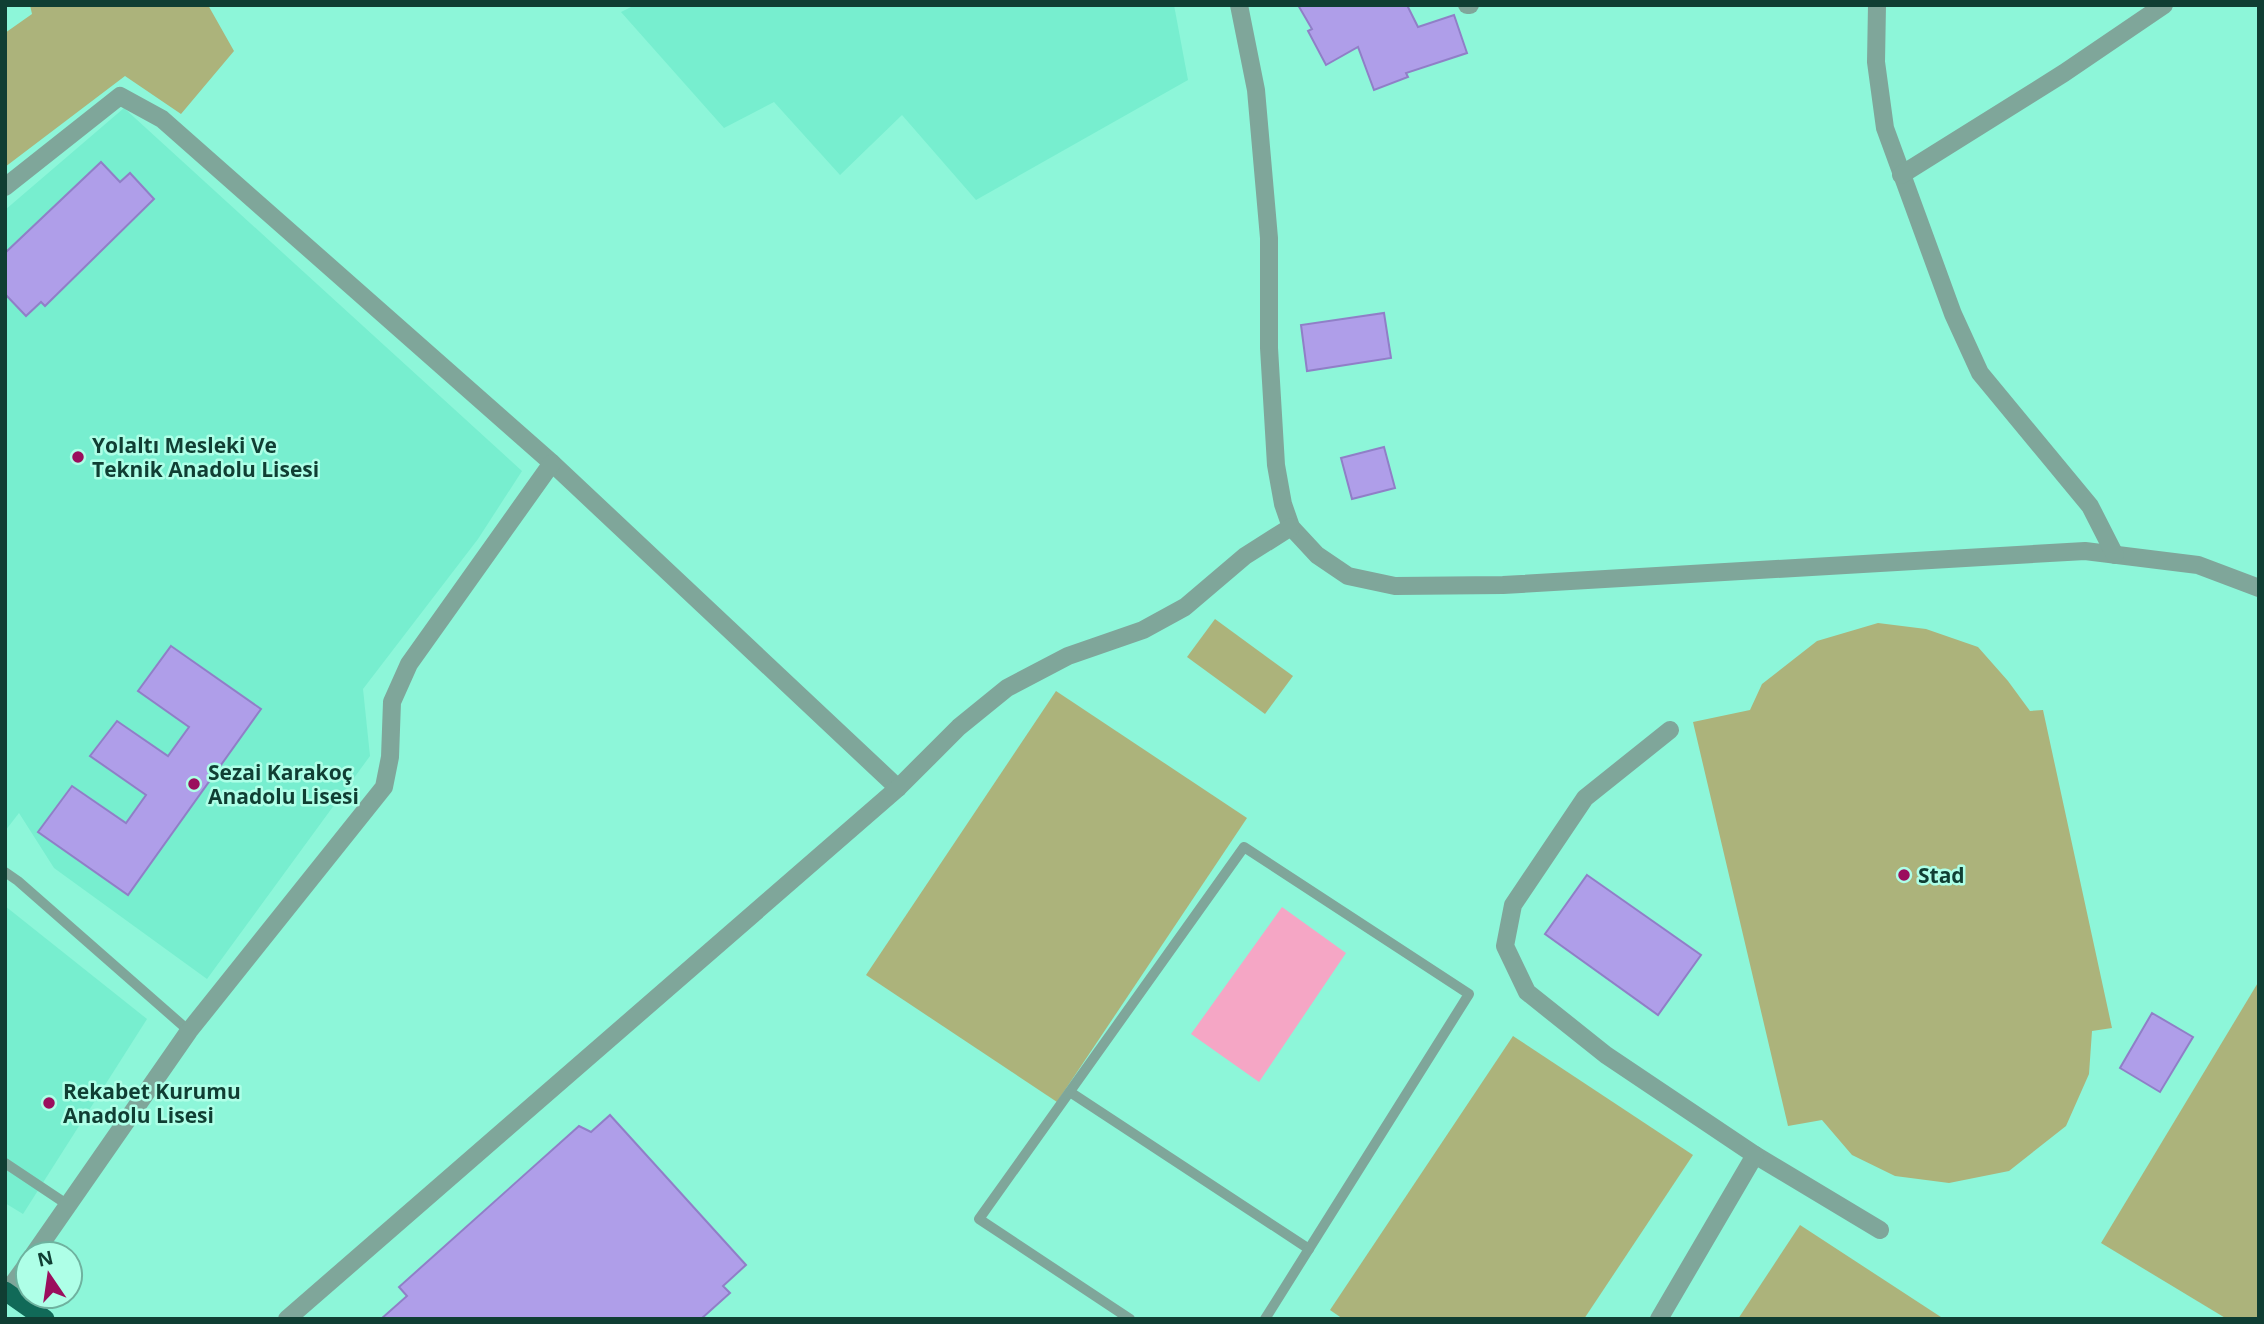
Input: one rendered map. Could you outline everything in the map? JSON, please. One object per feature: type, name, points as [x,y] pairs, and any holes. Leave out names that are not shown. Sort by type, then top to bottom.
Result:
[{"type":"highway","points":[[6,1292],[45,1319]]},
{"type":"street","points":[[1239,5],[1256,90],[1269,238],[1269,348],[1276,466],[1283,504],[1291,527],[1317,555],[1348,576],[1395,586],[1503,584],[2085,551],[2198,565],[2259,588]]},
{"type":"street","points":[[1877,5],[1876,62],[1885,128],[1953,314],[1980,373],[2090,506],[2115,555]]},
{"type":"street","points":[[1901,175],[2064,73],[2164,5]]},
{"type":"street","points":[[5,187],[120,96],[162,119],[552,463],[898,788]]},
{"type":"street","points":[[44,1240],[189,1031],[384,787],[390,757],[391,702],[409,664],[552,463]]},
{"type":"street","points":[[287,1319],[898,788],[958,727],[1007,688],[1068,656],[1143,630],[1185,607],[1245,556],[1291,527]]},
{"type":"street","points":[[1670,730],[1584,797],[1513,905],[1504,946],[1527,992],[1606,1055],[1755,1154],[1880,1230]]},
{"type":"street","points":[[1659,1319],[1755,1154]]},
{"type":"lane","points":[[1130,1319],[979,1219],[1244,847],[1469,994],[1265,1319]]},
{"type":"lane","points":[[5,872],[189,1031]]},
{"type":"lane","points":[[1070,1092],[1308,1249]]},
{"type":"lane","points":[[5,1163],[68,1206]]},
{"type":"shaded area","points":[[30,5],[208,5],[234,51],[181,114],[125,76],[5,167],[5,33],[32,14]]},
{"type":"shaded area","points":[[635,5],[1174,5],[1188,80],[976,200],[902,115],[840,175],[774,102],[724,128],[621,12]]},
{"type":"shaded area","points":[[124,108],[522,471],[478,539],[363,689],[370,756],[207,979],[54,868],[19,813],[5,831],[5,210]]},
{"type":"shaded area","points":[[1215,619],[1293,676],[1265,714],[1187,657]]},
{"type":"shaded area","name":"Stad","points":[[1878,623],[1926,629],[1978,647],[2030,711],[2043,710],[2112,1028],[2092,1031],[2089,1074],[2066,1126],[2009,1171],[1949,1183],[1895,1176],[1852,1155],[1822,1120],[1788,1126],[1693,722],[1750,710],[1762,684],[1817,641]]},
{"type":"shaded area","points":[[1056,691],[1247,818],[1057,1102],[866,975]]},
{"type":"shaded area","name":"Rekabet Kurumu Anadolu Lisesi","points":[[5,906],[147,1019],[23,1214],[5,1203]]},
{"type":"shaded area","points":[[1282,907],[1346,953],[1259,1082],[1191,1034]]},
{"type":"shaded area","points":[[2259,981],[2259,1319],[2227,1319],[2101,1243]]},
{"type":"shaded area","points":[[1513,1036],[1693,1155],[1584,1319],[1343,1319],[1330,1310]]},
{"type":"shaded area","points":[[1800,1225],[1944,1319],[1738,1319]]},
{"type":"building","points":[[1298,5],[1407,5],[1418,27],[1454,15],[1467,53],[1406,73],[1408,77],[1374,90],[1358,47],[1326,65],[1308,31],[1312,29]]},
{"type":"building","points":[[101,162],[120,182],[130,173],[154,199],[45,306],[41,302],[26,316],[5,294],[5,253]]},
{"type":"building","points":[[1384,313],[1391,358],[1307,371],[1301,325]]},
{"type":"building","points":[[1384,447],[1395,488],[1352,499],[1341,458]]},
{"type":"building","points":[[171,646],[261,709],[128,895],[38,832],[72,786],[126,823],[146,795],[90,756],[117,721],[168,756],[189,727],[138,691]]},
{"type":"building","points":[[1587,875],[1701,955],[1658,1015],[1545,934]]},
{"type":"building","points":[[2152,1013],[2193,1037],[2160,1092],[2120,1068]]},
{"type":"building","points":[[610,1115],[746,1265],[723,1286],[730,1293],[701,1319],[381,1319],[407,1296],[399,1287],[579,1126],[591,1132]]},
{"type":"place","name":"Yolaltı Mesleki Ve Teknik Anadolu Lisesi","points":[[78,457]]},
{"type":"place","name":"Sezai Karakoç Anadolu Lisesi","points":[[194,784]]},
{"type":"place","name":"Stad","points":[[1904,875]]},
{"type":"place","name":"Rekabet Kurumu Anadolu Lisesi","points":[[49,1103]]}]
